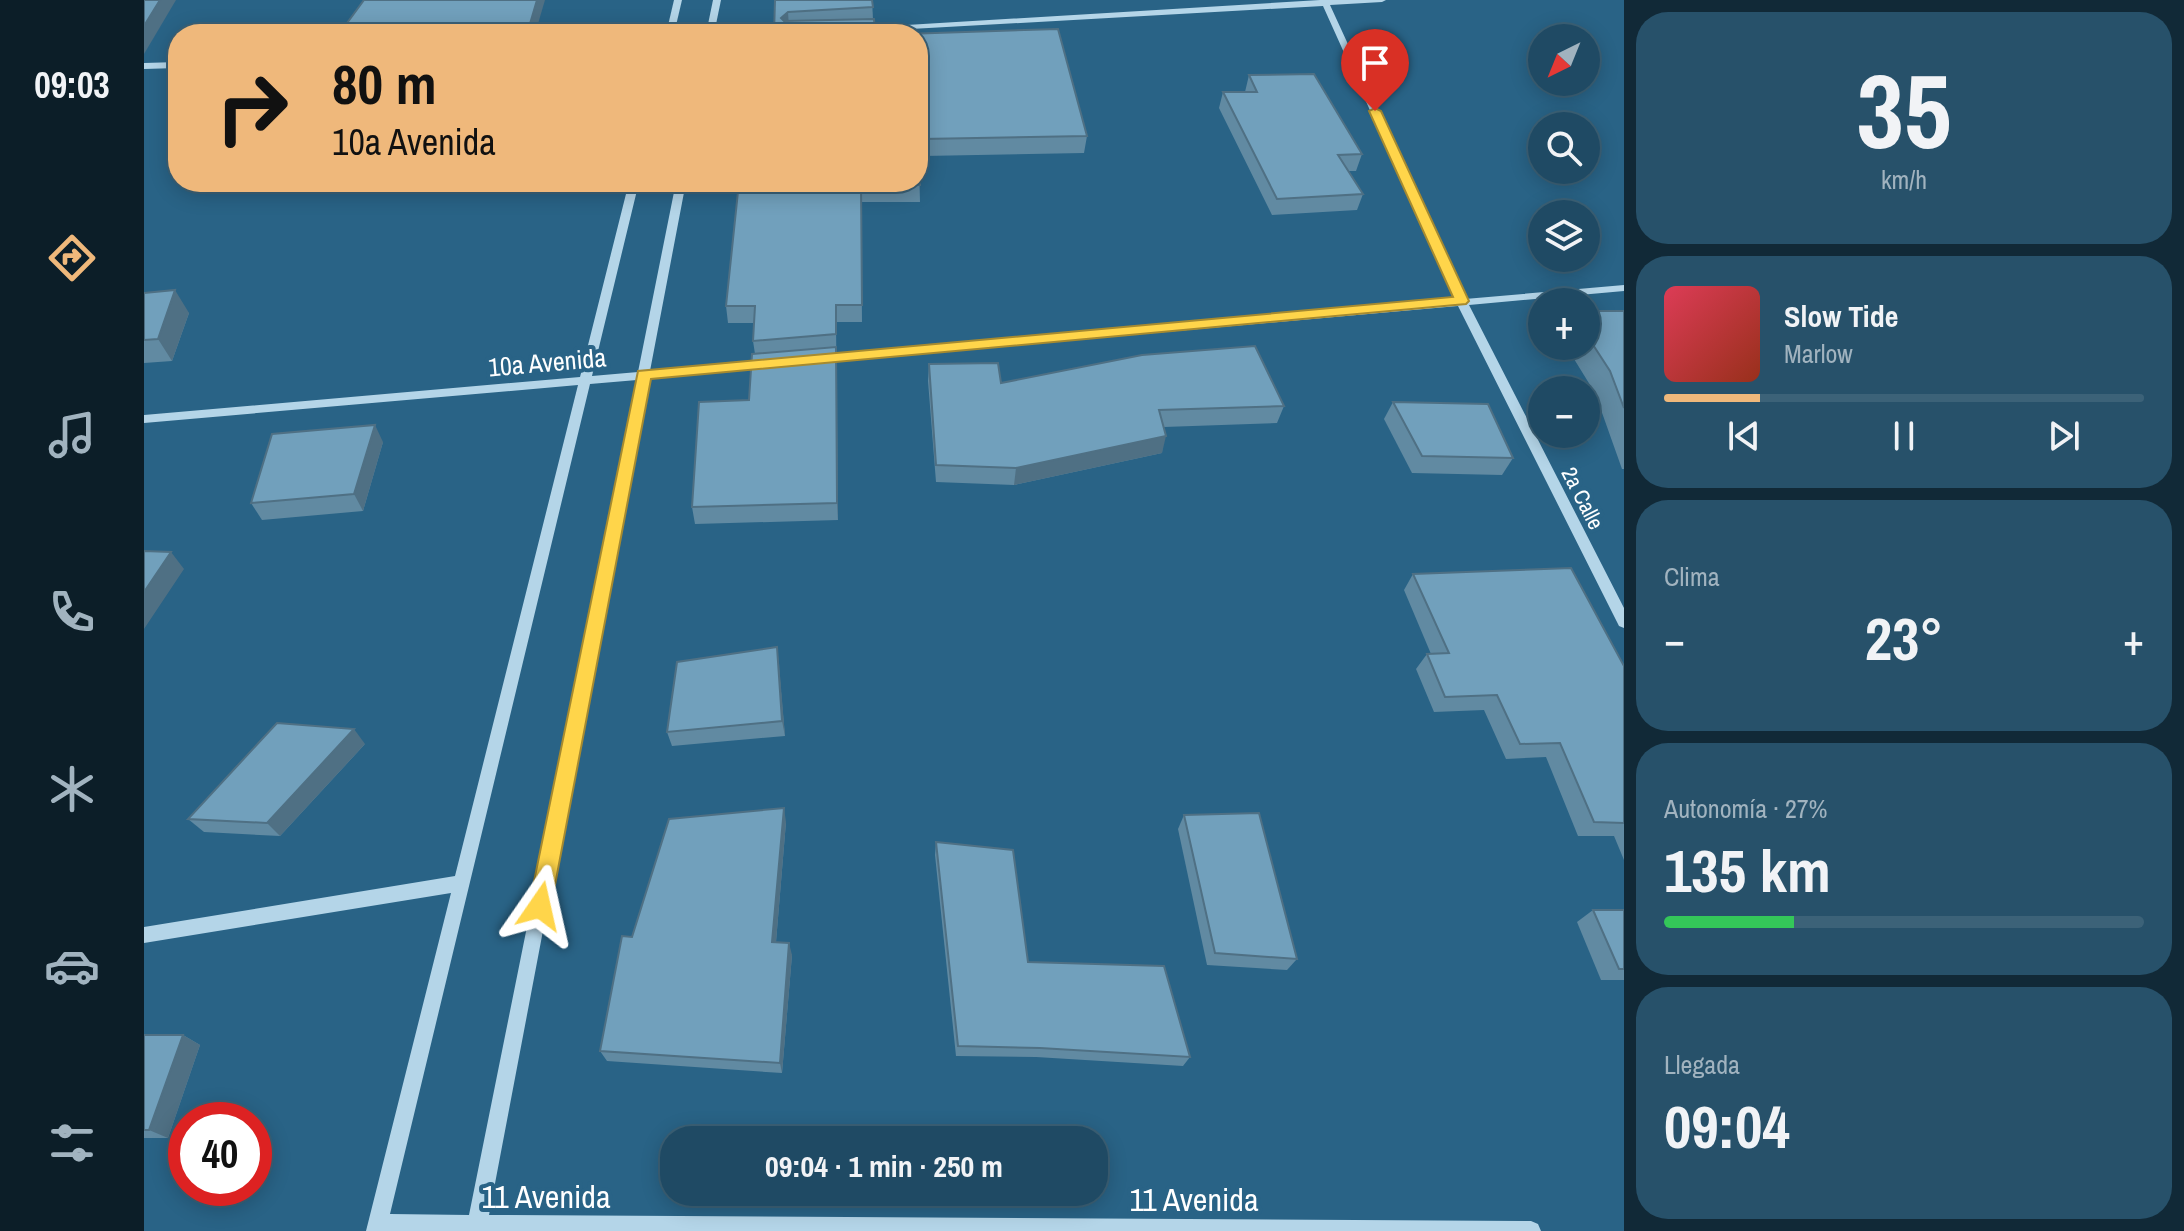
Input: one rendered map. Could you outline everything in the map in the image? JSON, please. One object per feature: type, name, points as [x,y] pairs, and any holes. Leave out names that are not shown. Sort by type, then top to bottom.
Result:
[{"type":"street","points":[[672,24],[678,0]]},
{"type":"street","points":[[712,24],[717,0]]},
{"type":"street","points":[[928,26],[1382,0]]},
{"type":"street","name":"2a Calle","points":[[1325,2],[1461,301],[1624,622]]},
{"type":"street","points":[[144,66],[168,65]]},
{"type":"street","points":[[377,1228],[631,192]]},
{"type":"street","points":[[477,1228],[679,192]]},
{"type":"street","points":[[801,361],[1624,288]]},
{"type":"street","name":"10a Avenida","points":[[144,419],[785,362]]},
{"type":"street","points":[[144,935],[461,883]]},
{"type":"street","name":"11 Avenida","points":[[377,1228],[1531,1231]]},
{"type":"building","points":[[144,0],[160,0],[144,26]]},
{"type":"building","points":[[364,0],[537,0],[530,24],[346,24]]},
{"type":"building","points":[[775,0],[872,0],[873,7],[788,12],[781,18],[784,21],[874,19],[874,24],[774,24]]},
{"type":"building","points":[[1058,29],[1087,136],[928,139],[928,33]]},
{"type":"building","points":[[1314,74],[1362,154],[1338,155],[1363,194],[1277,199],[1223,92],[1257,92],[1249,75]]},
{"type":"building","points":[[738,192],[861,192],[862,305],[836,305],[836,334],[753,341],[755,306],[726,306]]},
{"type":"building","points":[[175,290],[158,339],[144,340],[144,293]]},
{"type":"building","points":[[1600,311],[1624,311],[1624,408],[1610,371],[1600,356]]},
{"type":"building","points":[[1255,346],[1284,406],[1159,410],[1166,436],[1016,468],[936,465],[929,364],[998,363],[1001,383],[1142,355]]},
{"type":"building","points":[[836,347],[837,503],[692,507],[699,402],[749,400],[752,354]]},
{"type":"building","points":[[1393,402],[1488,404],[1513,458],[1422,456]]},
{"type":"building","points":[[375,425],[354,494],[251,503],[272,434]]},
{"type":"building","points":[[144,551],[171,552],[144,592]]},
{"type":"building","points":[[1571,568],[1624,666],[1624,823],[1594,822],[1560,743],[1520,744],[1497,695],[1445,697],[1427,654],[1449,653],[1413,574]]},
{"type":"building","points":[[777,647],[782,721],[667,732],[677,662]]},
{"type":"building","points":[[277,723],[354,729],[267,823],[188,819]]},
{"type":"building","points":[[784,808],[772,942],[789,943],[780,1063],[600,1051],[622,936],[632,937],[669,819]]},
{"type":"building","points":[[1259,813],[1297,959],[1215,953],[1184,815]]},
{"type":"building","points":[[936,842],[1013,850],[1028,962],[1164,966],[1190,1057],[958,1046]]},
{"type":"building","points":[[1593,910],[1624,910],[1624,969],[1619,969]]},
{"type":"building","points":[[144,1035],[183,1035],[149,1130],[144,1130]]},
{"type":"route","points":[[540,906],[644,375],[1461,301],[1375,111]]}]
